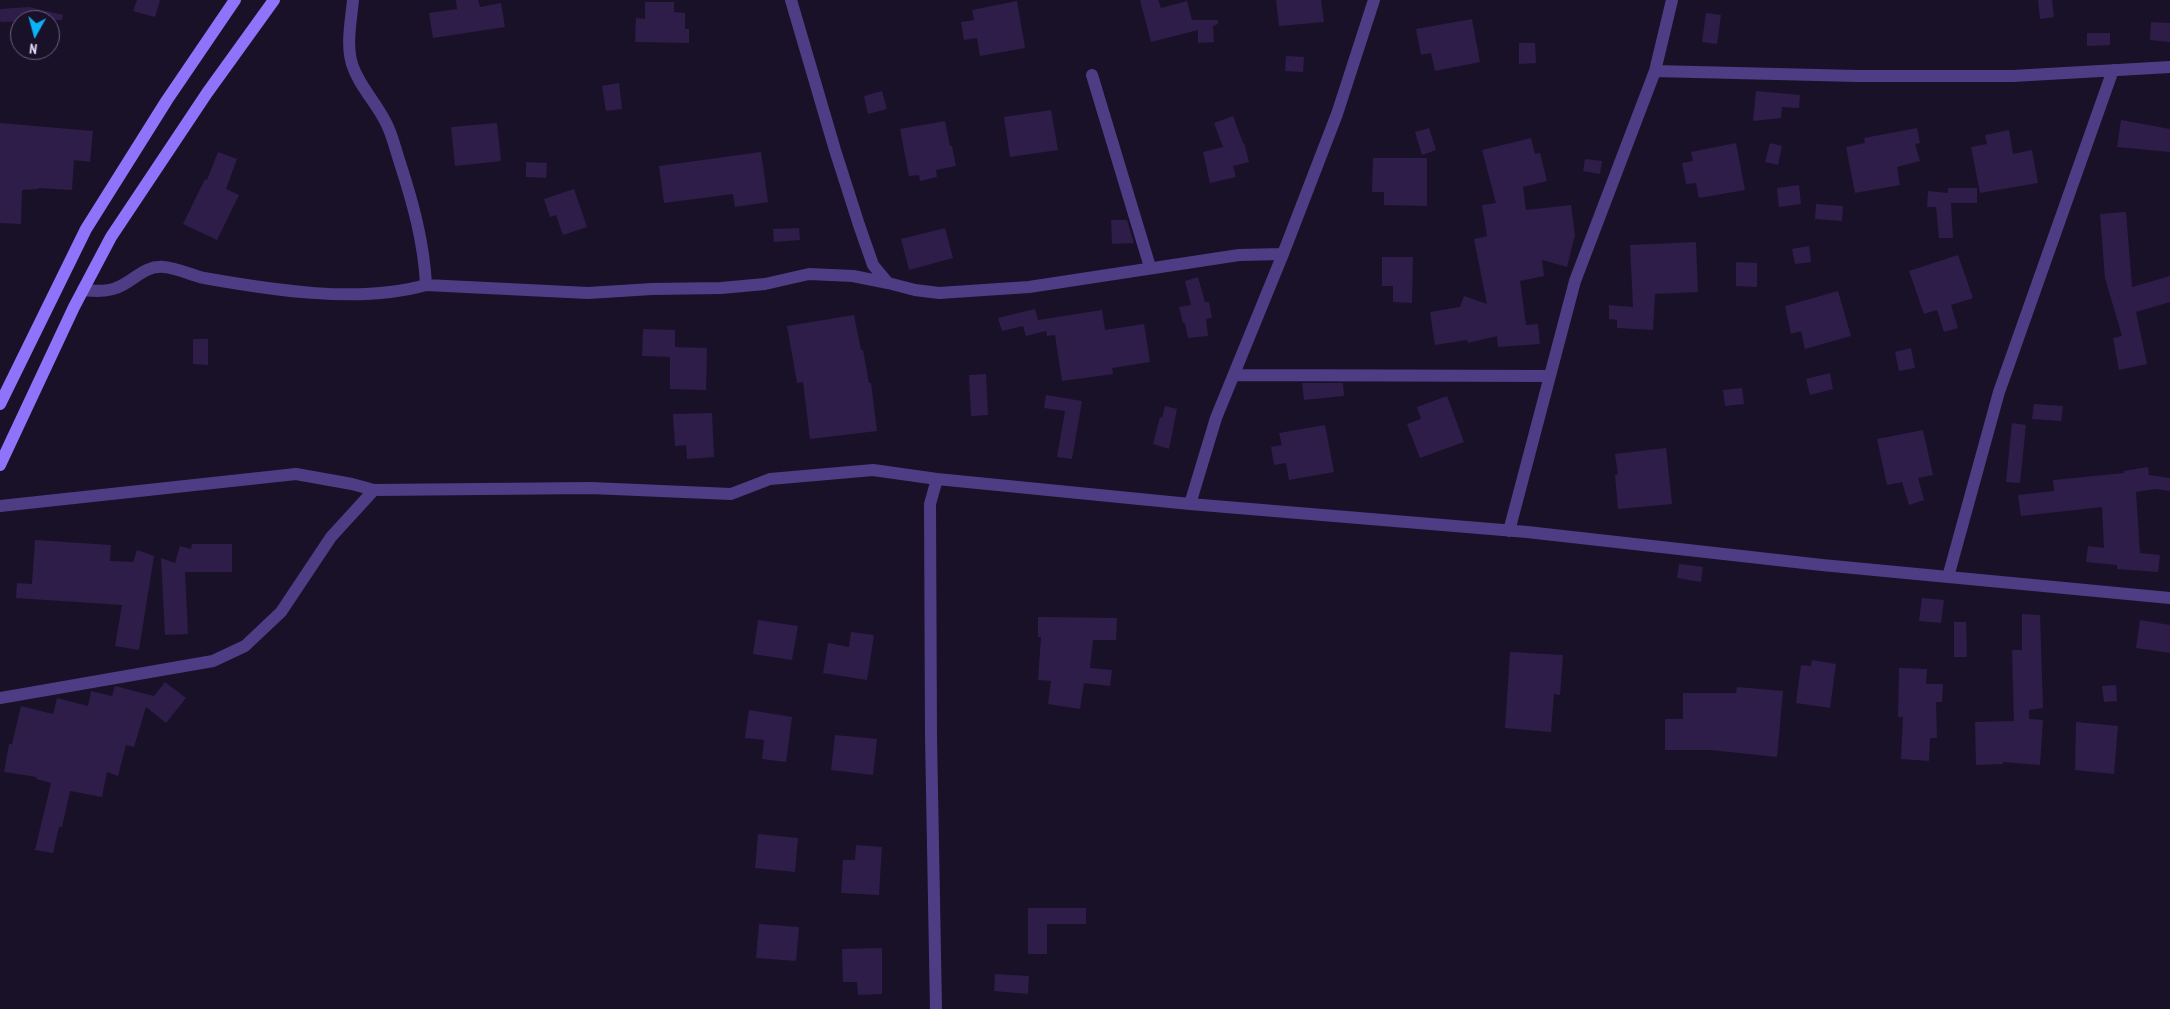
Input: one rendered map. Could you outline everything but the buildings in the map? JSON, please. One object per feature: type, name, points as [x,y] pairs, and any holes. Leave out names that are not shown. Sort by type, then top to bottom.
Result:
[{"type":"main road","points":[[0,404],[86,229],[167,100],[235,0]]},
{"type":"main road","points":[[0,465],[35,386],[112,237],[207,93],[274,0]]},
{"type":"street","points":[[353,0],[349,44],[352,65],[361,83],[379,108],[389,128],[410,194],[425,259],[426,285]]},
{"type":"street","points":[[791,0],[835,150],[870,257],[873,265],[888,283]]},
{"type":"street","points":[[1190,504],[1216,418],[1283,254],[1337,114],[1374,0]]},
{"type":"street","points":[[1509,531],[1575,281],[1655,71],[1672,0]]},
{"type":"street","points":[[1655,71],[1857,76],[2013,76],[2170,67]]},
{"type":"street","points":[[1948,577],[1999,392],[2113,70]]},
{"type":"street","points":[[1092,76],[1150,267]]},
{"type":"street","points":[[83,290],[101,291],[118,288],[146,269],[163,266],[196,276],[227,282],[340,294],[376,295],[404,291],[426,285],[588,293],[652,289],[721,288],[765,284],[809,274],[853,276],[915,290],[940,293],[1028,286],[1239,255],[1283,254]]},
{"type":"street","points":[[1234,375],[1550,376]]},
{"type":"street","points":[[0,506],[296,474],[374,490],[591,488],[731,494],[770,479],[873,470],[937,479],[1190,504],[1509,531],[1822,566],[2170,598]]},
{"type":"street","points":[[936,1009],[931,736],[930,504],[937,479]]},
{"type":"street","points":[[0,698],[213,661],[246,646],[280,612],[331,537],[374,490]]}]
